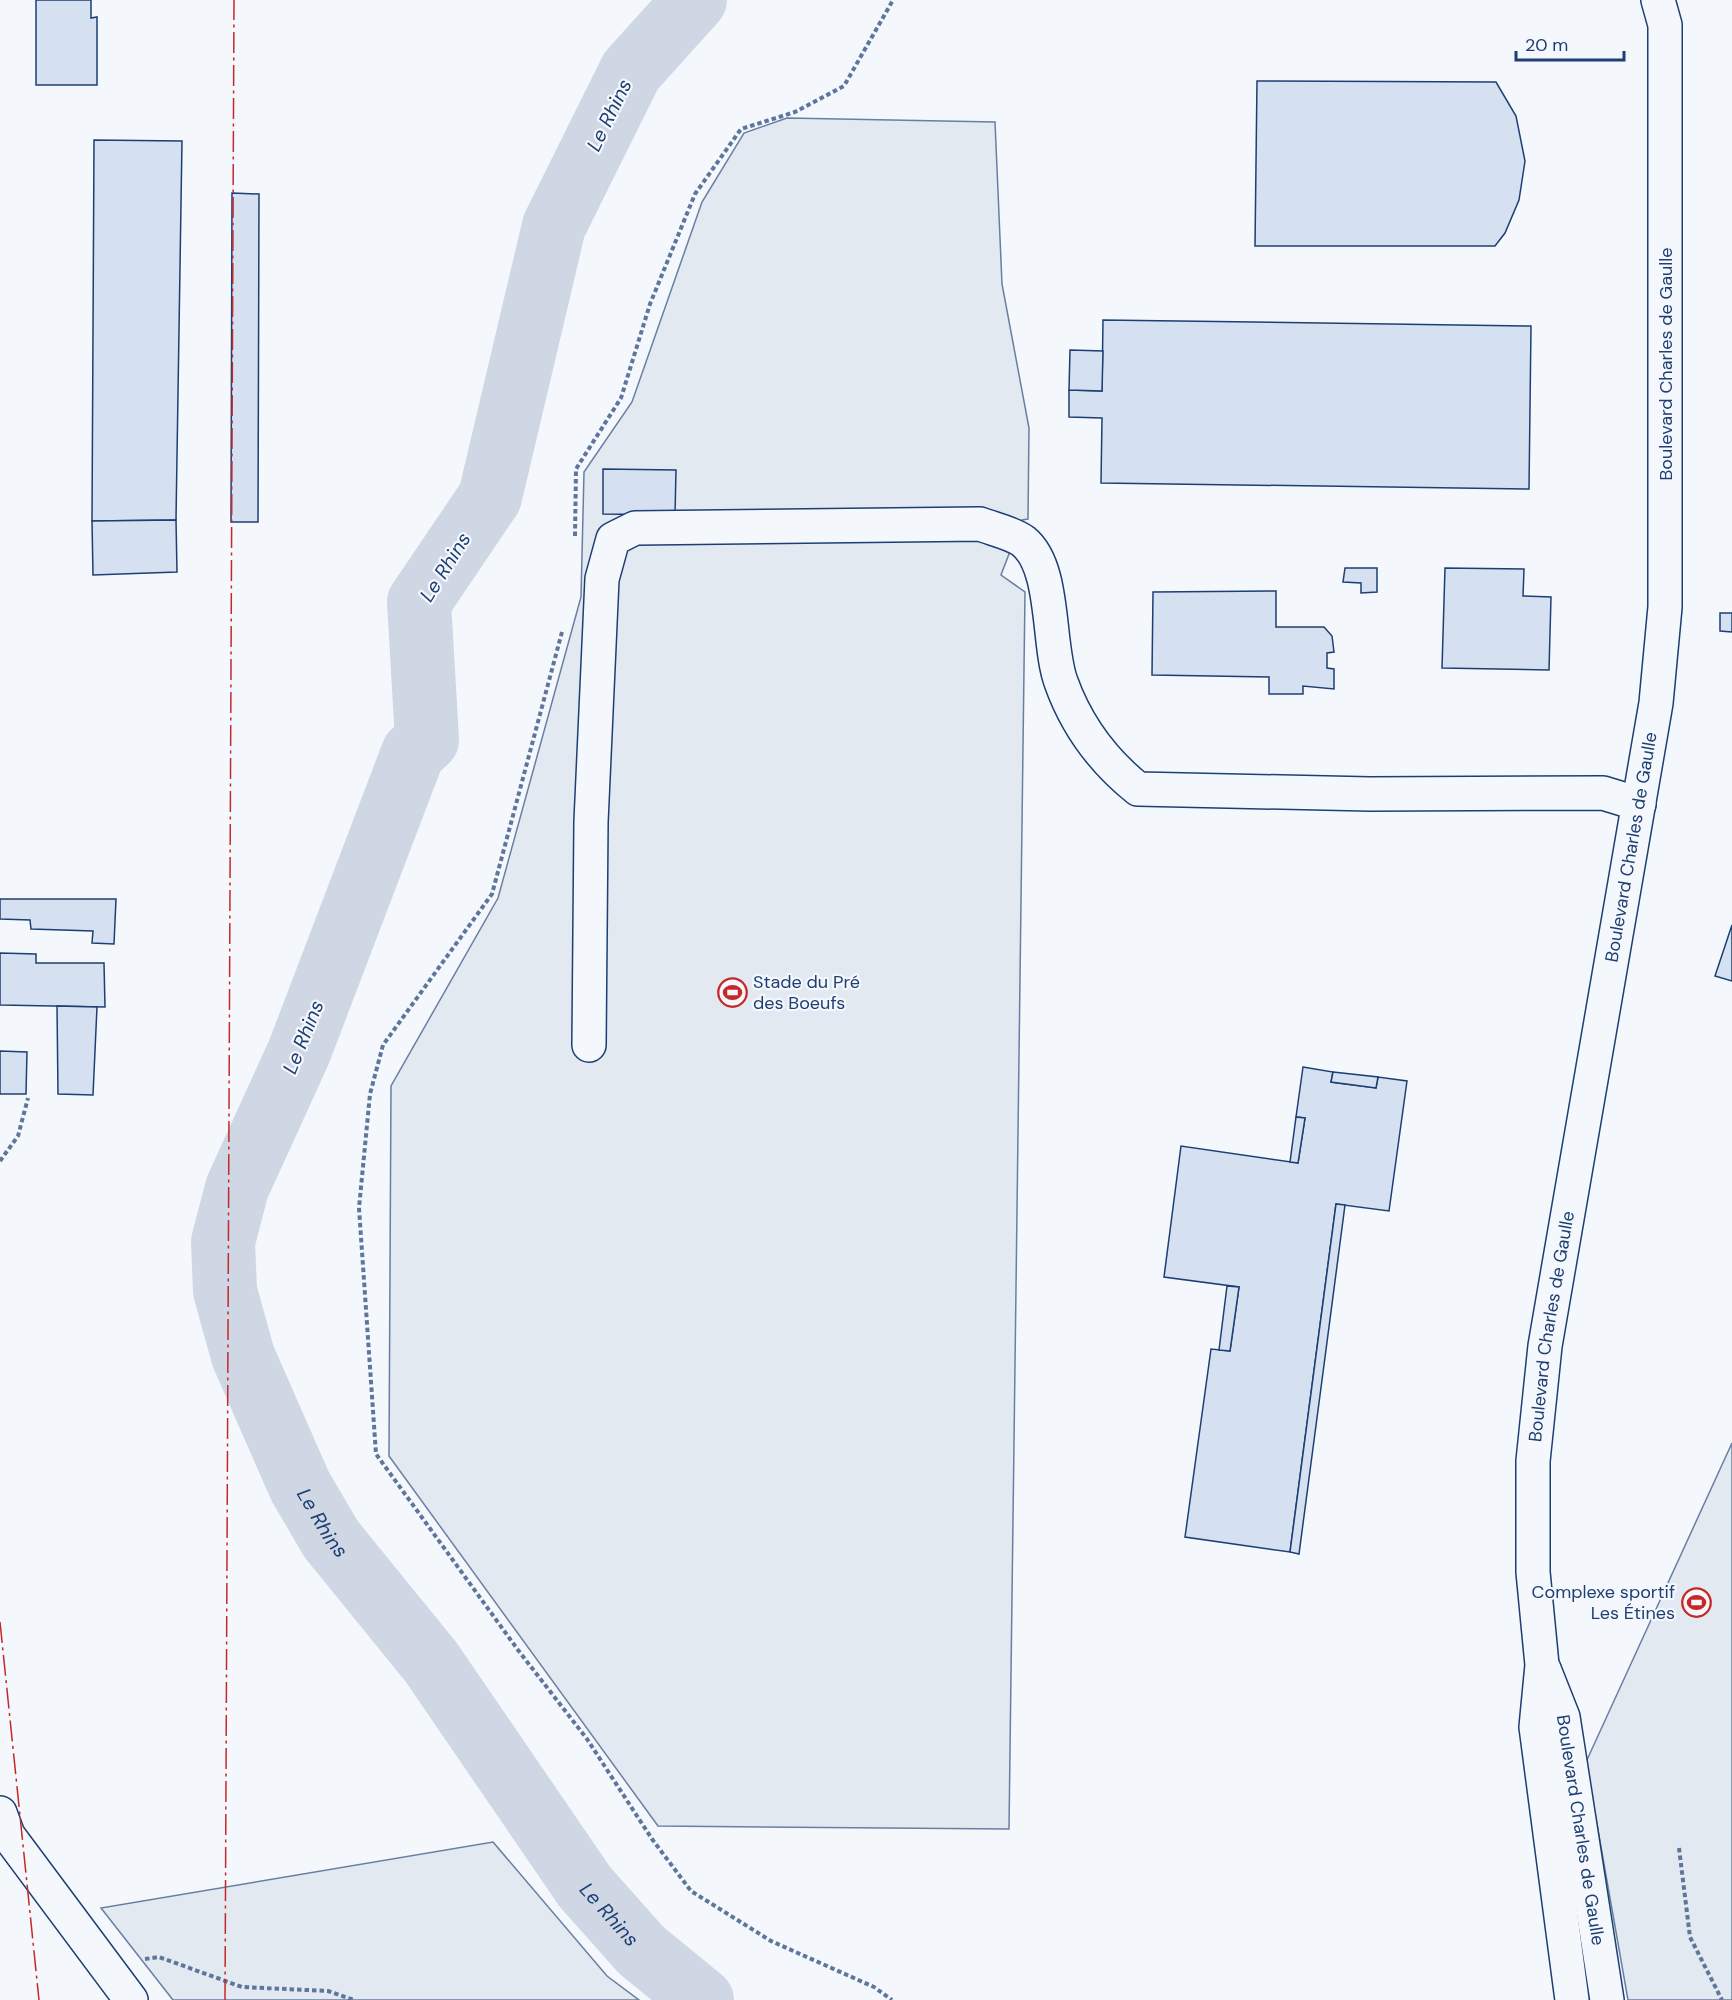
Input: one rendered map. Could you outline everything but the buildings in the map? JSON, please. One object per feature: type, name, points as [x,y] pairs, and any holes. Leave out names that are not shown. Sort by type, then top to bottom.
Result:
[{"type":"street","name":"Boulevard Charles de Gaulle","points":[[1572,2000],[1536,1727],[1542,1665],[1533,1572],[1533,1461],[1545,1346],[1656,703],[1665,607],[1666,8]]},
{"type":"street","points":[[589,1045],[591,822],[602,579],[613,539],[634,528],[980,524],[1023,542],[1042,570],[1060,680],[1080,725],[1115,770],[1138,789],[1370,794],[1603,793],[1639,804]]},
{"type":"street","name":"Boulevard Charles de Gaulle","points":[[1542,1665],[1563,1717],[1607,2000]]},
{"type":"street","points":[[0,1813],[8,1835],[101,1963],[131,2000]]},
{"type":"path","points":[[0,1161],[18,1137],[28,1098]]},
{"type":"path","points":[[1679,1848],[1690,1937],[1722,2000]]},
{"type":"path","points":[[101,1963],[159,1957],[242,1987],[328,1991],[354,2000]]},
{"type":"shaded area","name":"Stade du Pré des Boeufs","points":[[787,118],[995,122],[1002,284],[1029,428],[1028,519],[1022,520],[1001,575],[1025,592],[1009,1829],[658,1826],[389,1456],[391,1086],[498,898],[581,597],[584,472],[632,402],[702,202],[744,133]]},
{"type":"shaded area","name":"Complexe sportif Les Étines","points":[[1732,1443],[1732,2000],[1628,2000],[1586,1762]]},
{"type":"shaded area","points":[[493,1842],[607,1976],[639,2000],[173,2000],[101,1908]]},
{"type":"waterway","name":"Le Rhins","points":[[695,0],[631,71],[554,226],[490,497],[419,602],[427,740],[413,753],[299,1052],[237,1188],[223,1242],[225,1291],[243,1356],[300,1486],[331,1539],[431,1662],[585,1887],[641,1950],[702,2000]]},
{"type":"power","points":[[225,2000],[234,0]]},
{"type":"power","points":[[0,1622],[39,2000]]},
{"type":"place","name":"Stade du Pré des Boeufs","points":[[732,992]]},
{"type":"place","name":"Complexe sportif Les Étines","points":[[1696,1602]]}]
